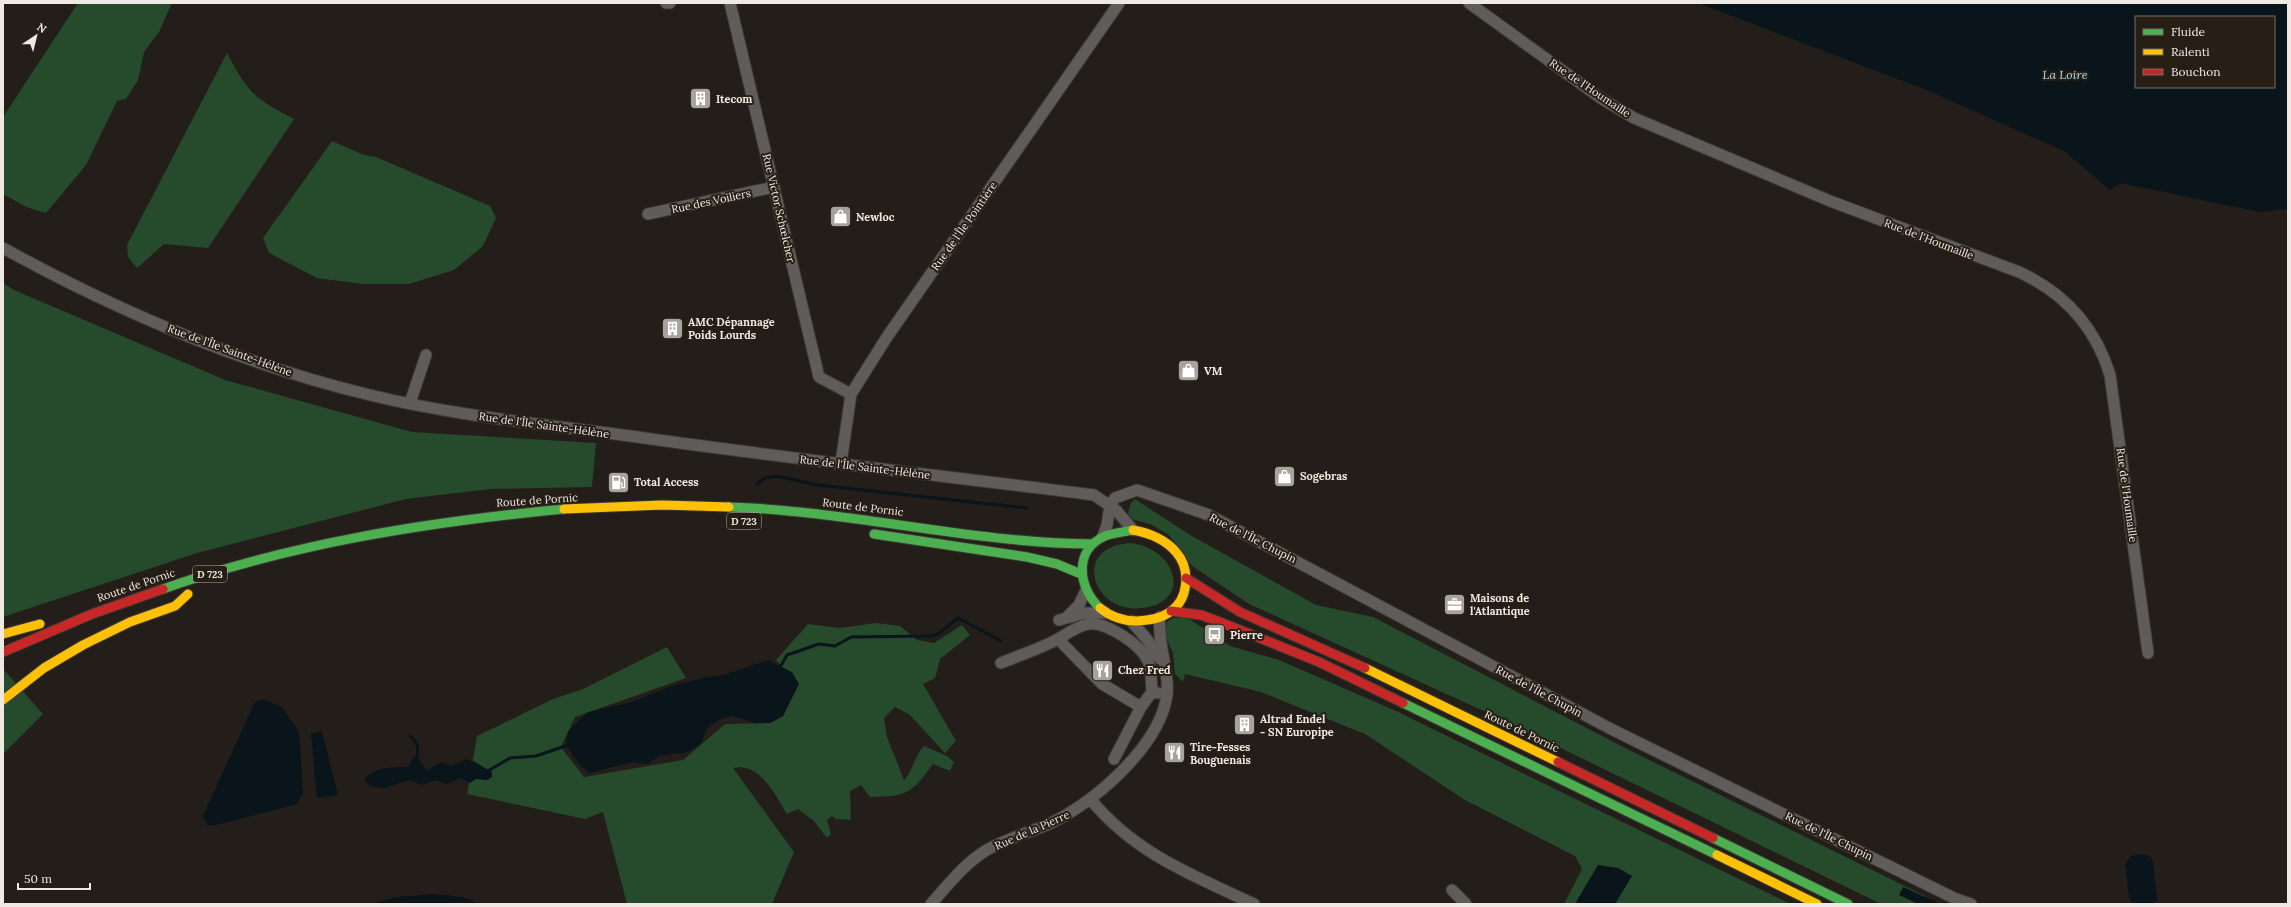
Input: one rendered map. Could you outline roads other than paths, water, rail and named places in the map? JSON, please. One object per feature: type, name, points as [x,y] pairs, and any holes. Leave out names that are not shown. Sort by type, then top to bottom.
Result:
[{"type":"main road","name":"Route de Pornic","points":[[3,652],[96,612],[230,568],[327,543],[462,519],[570,510],[694,506],[763,509],[880,520],[1000,538],[1092,544]]},
{"type":"main road","points":[[1133,530],[1153,535],[1169,545],[1183,561],[1186,578],[1184,594],[1171,611],[1160,617],[1146,621],[1131,621],[1112,616],[1106,612],[1094,603],[1084,592],[1081,574],[1082,561],[1092,544],[1103,536],[1113,532],[1133,530]]},
{"type":"main road","points":[[864,533],[1032,558],[1057,564],[1081,574]]},
{"type":"main road","name":"Route de Pornic","points":[[1186,578],[1240,612],[1344,658],[1848,904]]},
{"type":"main road","name":"D 723","points":[[3,700],[44,668],[83,645],[119,626],[175,606],[192,593],[114,619]]},
{"type":"main road","points":[[3,634],[82,610],[96,612]]},
{"type":"main road","points":[[1171,611],[1188,613],[1220,622],[1319,662],[1816,904]]},
{"type":"street","name":"Rue Victor Schœlcher","points":[[730,3],[819,377],[851,394]]},
{"type":"street","name":"Rue de l'Île Pointière","points":[[841,463],[851,394],[887,337],[1119,3]]},
{"type":"street","name":"Rue de l'Houmaille","points":[[1469,3],[1602,99],[1634,118],[1830,201],[2019,272],[2050,289],[2069,304],[2096,340],[2110,375],[2148,653]]},
{"type":"street","name":"Rue des Voiliers","points":[[648,214],[774,187]]},
{"type":"street","name":"Rue de l'Île Sainte-Hélène","points":[[3,248],[58,278],[131,314],[239,356],[371,396],[506,421],[726,450],[1094,495],[1110,505],[1133,530]]},
{"type":"street","points":[[410,403],[426,355]]},
{"type":"street","name":"Rue de l'Île Chupin","points":[[1110,505],[1115,498],[1136,490],[1209,515],[1611,729],[1956,899],[1971,904]]},
{"type":"street","points":[[1103,536],[1110,514],[1110,505]]},
{"type":"street","points":[[1084,592],[1079,604],[1064,618],[1106,612]]},
{"type":"street","name":"Rue de la Pierre","points":[[931,904],[964,867],[985,851],[1050,824],[1092,800],[1140,750],[1163,709],[1167,694],[1159,634],[1160,617]]},
{"type":"street","name":"Rue de la Pierre","points":[[1131,621],[1152,646],[1164,667]]},
{"type":"street","points":[[1001,663],[1058,639],[1071,629],[1090,624],[1104,626],[1132,642],[1142,652],[1148,662],[1152,692],[1141,707],[1114,759]]},
{"type":"street","points":[[1058,639],[1102,684],[1141,707]]},
{"type":"street","points":[[1152,692],[1167,694]]},
{"type":"street","points":[[1092,800],[1109,821],[1140,846],[1168,863],[1254,904]]},
{"type":"street","points":[[1452,890],[1466,904]]},
{"type":"water","name":"La Loire","points":[[1698,3],[2288,3],[2288,209],[2259,212],[2121,183],[2110,190],[2064,151],[1929,91]]},
{"type":"water","points":[[768,660],[792,672],[799,684],[783,716],[770,723],[755,723],[733,716],[724,718],[712,724],[706,730],[701,743],[688,752],[660,756],[647,764],[632,762],[590,773],[580,765],[566,746],[568,731],[588,712],[632,702],[669,687],[707,677],[724,675]]},
{"type":"water","points":[[264,699],[282,707],[299,732],[303,792],[297,804],[213,826],[207,825],[203,816],[255,702]]},
{"type":"water","points":[[322,731],[338,795],[317,798],[311,734]]},
{"type":"water","points":[[414,757],[419,759],[427,771],[441,762],[451,766],[465,759],[475,762],[492,772],[492,777],[487,780],[476,779],[470,783],[460,778],[447,784],[435,780],[422,785],[409,780],[385,788],[372,787],[364,780],[373,772],[378,770],[408,767]]},
{"type":"water","points":[[2143,854],[2150,856],[2153,861],[2157,900],[2154,904],[2133,904],[2129,897],[2125,864],[2131,856]]},
{"type":"water","points":[[1598,865],[1618,868],[1632,876],[1615,904],[1579,904],[1576,902]]},
{"type":"water","points":[[1903,887],[1941,904],[1918,904],[1899,895]]},
{"type":"water","points":[[433,894],[463,897],[479,904],[371,904],[397,897]]},
{"type":"waterway","points":[[757,484],[765,478],[777,476],[817,485],[1026,508]]},
{"type":"waterway","points":[[779,669],[787,655],[819,644],[835,646],[851,637],[931,636],[938,634],[958,618],[1001,641]]},
{"type":"waterway","points":[[410,736],[414,739],[418,748],[417,762]]},
{"type":"waterway","points":[[486,772],[510,758],[536,756],[568,745]]},
{"type":"place","name":"Itecom","points":[[700,99]]},
{"type":"place","name":"Newloc","points":[[841,217]]},
{"type":"place","name":"AMC Dépannage Poids Lourds","points":[[672,328]]},
{"type":"place","name":"VM","points":[[1189,371]]},
{"type":"place","name":"Sogebras","points":[[1284,476]]},
{"type":"place","name":"Total Access","points":[[618,482]]},
{"type":"place","name":"Maisons de l'Atlantique","points":[[1455,604]]},
{"type":"place","name":"Pierre","points":[[1214,635]]},
{"type":"place","name":"Chez Fred","points":[[1103,670]]},
{"type":"place","name":"Altrad Endel - SN Europipe","points":[[1244,725]]},
{"type":"place","name":"Tire-Fesses Bouguenais","points":[[1174,753]]}]
